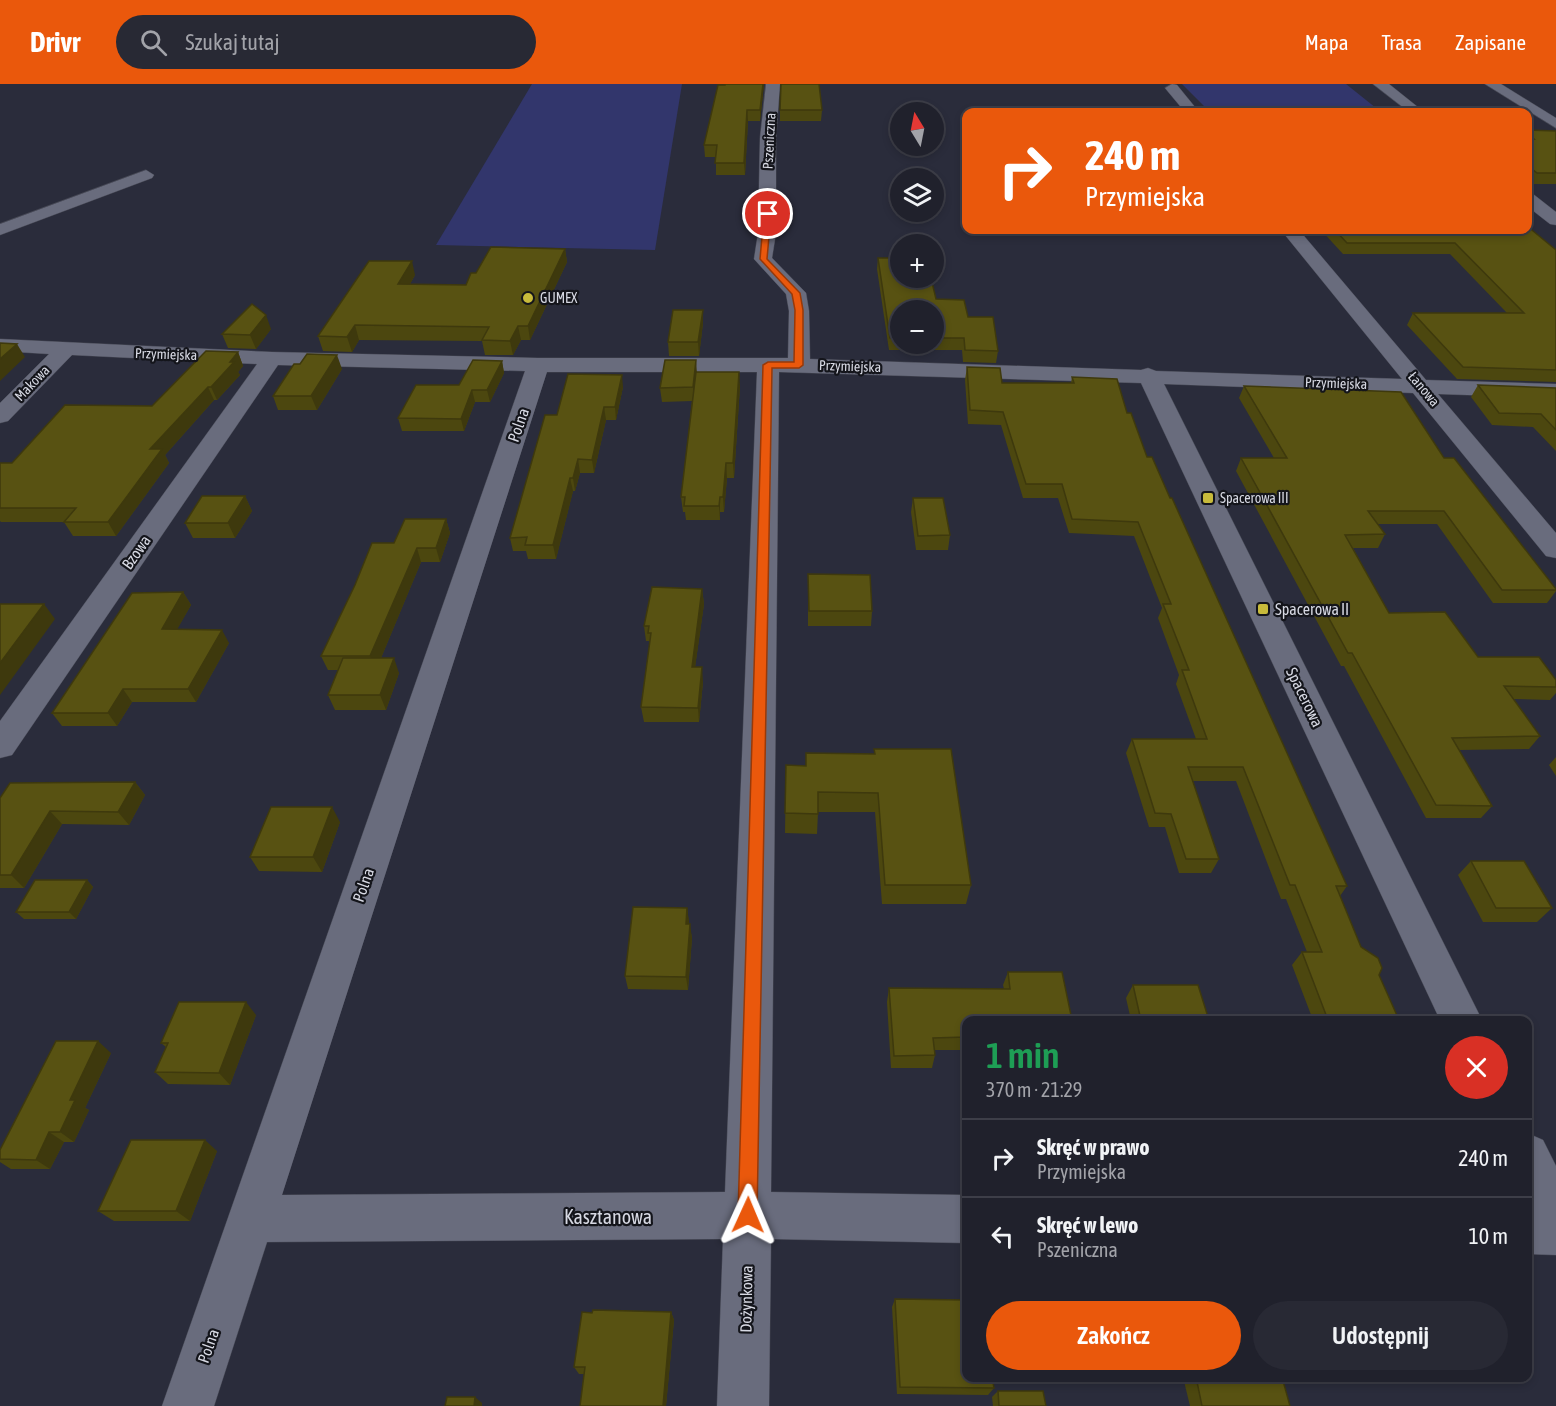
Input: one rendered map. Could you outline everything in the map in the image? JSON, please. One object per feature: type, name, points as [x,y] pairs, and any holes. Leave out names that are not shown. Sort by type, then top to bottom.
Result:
[{"type":"street","name":"Pszeniczna","points":[[773,84],[768,138],[767,233],[764,259],[796,293],[799,310],[783,365]]},
{"type":"street","points":[[1380,84],[1412,108]]},
{"type":"street","points":[[1492,84],[1530,108]]},
{"type":"street","points":[[1172,88],[1189,108]]},
{"type":"street","points":[[1532,109],[1556,124]]},
{"type":"street","points":[[0,230],[146,175]]},
{"type":"street","points":[[1532,202],[1556,220]]},
{"type":"street","name":"Łanowa","points":[[1293,234],[1556,550]]},
{"type":"street","name":"Przymiejska","points":[[0,345],[65,350],[272,358],[538,365],[783,365],[1148,375],[1556,391]]},
{"type":"street","name":"Makowa","points":[[0,416],[65,350]]},
{"type":"street","name":"Bzowa","points":[[0,746],[272,358]]},
{"type":"street","name":"Polna","points":[[188,1406],[538,365]]},
{"type":"street","name":"Dożynkowa","points":[[743,1406],[748,1215],[783,365]]},
{"type":"street","name":"Spacerowa","points":[[1148,375],[1459,1016]]},
{"type":"street","points":[[1532,1166],[1556,1216]]},
{"type":"street","name":"Kasztanowa","points":[[251,1219],[748,1215],[962,1219]]},
{"type":"street","points":[[1532,1230],[1556,1231]]},
{"type":"shaded area","points":[[532,84],[682,84],[655,250],[436,245]]},
{"type":"shaded area","points":[[1182,84],[1346,84],[1376,108],[1206,108]]},
{"type":"building","points":[[763,84],[760,110],[747,110],[744,163],[715,163],[717,145],[704,145],[718,85]]},
{"type":"building","points":[[781,84],[819,84],[822,110],[780,110]]},
{"type":"building","points":[[1532,130],[1556,131],[1556,173],[1537,173],[1532,169],[1532,139],[1534,139]]},
{"type":"building","points":[[1532,230],[1556,250],[1556,370],[1463,367],[1413,313],[1524,313],[1455,243],[1347,243],[1339,234],[1532,234]]},
{"type":"building","points":[[491,247],[565,249],[528,326],[518,326],[510,341],[482,340],[489,327],[355,325],[347,337],[318,336],[369,261],[412,261],[398,284],[466,285],[471,273],[476,273]]},
{"type":"building","points":[[878,258],[890,258],[890,288],[933,288],[936,299],[964,300],[968,317],[993,317],[998,351],[965,350],[964,338],[944,338],[944,300],[890,300],[890,338]]},
{"type":"building","points":[[252,304],[266,315],[250,335],[222,334]]},
{"type":"building","points":[[673,310],[703,310],[698,342],[668,342]]},
{"type":"building","points":[[0,343],[17,344],[0,359]]},
{"type":"building","points":[[206,351],[238,352],[230,362],[234,362],[150,449],[162,449],[108,522],[64,522],[76,508],[0,508],[0,463],[12,463],[65,405],[152,406]]},
{"type":"building","points":[[307,354],[337,355],[311,396],[273,396],[294,364],[300,364]]},
{"type":"building","points":[[473,360],[502,361],[487,390],[472,390],[461,419],[398,418],[416,385],[459,385]]},
{"type":"building","points":[[665,360],[696,360],[693,387],[660,388]]},
{"type":"building","points":[[967,367],[1000,368],[1002,383],[1074,383],[1072,377],[1117,379],[1127,413],[1131,413],[1147,457],[1152,457],[1172,498],[1347,886],[1336,886],[1361,947],[1378,958],[1382,968],[1379,975],[1397,1016],[1326,1016],[1302,952],[1322,952],[1295,885],[1290,885],[1243,767],[1188,767],[1219,859],[1186,859],[1171,814],[1155,813],[1132,739],[1207,739],[1182,670],[1189,670],[1163,604],[1171,604],[1138,522],[1072,519],[1062,484],[1026,484],[1003,412],[970,410]]},
{"type":"building","points":[[696,372],[739,372],[733,463],[726,463],[723,497],[720,497],[719,506],[684,506],[685,497],[681,497]]},
{"type":"building","points":[[568,374],[622,375],[615,407],[604,407],[592,460],[578,459],[573,478],[570,478],[553,545],[525,545],[527,537],[510,538],[545,415],[557,415]]},
{"type":"building","points":[[1478,385],[1556,388],[1556,430],[1541,414],[1499,413]]},
{"type":"building","points":[[1244,386],[1401,392],[1444,458],[1454,458],[1556,589],[1502,590],[1444,511],[1368,511],[1385,534],[1345,535],[1389,613],[1445,612],[1478,657],[1539,657],[1556,680],[1556,687],[1504,686],[1540,736],[1452,738],[1492,806],[1436,805],[1352,653],[1348,653],[1241,458],[1287,458]]},
{"type":"building","points":[[202,496],[245,496],[228,523],[185,523]]},
{"type":"building","points":[[913,498],[943,498],[950,535],[918,536]]},
{"type":"building","points":[[405,519],[446,519],[436,548],[417,548],[370,656],[321,656],[372,543],[394,543]]},
{"type":"building","points":[[808,574],[870,575],[872,611],[809,611]]},
{"type":"building","points":[[652,587],[702,589],[692,667],[702,667],[698,708],[641,707],[651,633],[648,633],[649,626],[644,626]]},
{"type":"building","points":[[183,592],[162,629],[222,630],[188,689],[123,689],[108,713],[52,713],[132,593]]},
{"type":"building","points":[[0,604],[44,604],[0,663]]},
{"type":"building","points":[[343,658],[394,658],[380,695],[328,695]]},
{"type":"building","points":[[874,749],[951,749],[971,885],[885,885],[878,793],[818,792],[818,814],[785,813],[786,765],[806,766],[806,753],[875,754]]},
{"type":"building","points":[[135,782],[118,812],[50,811],[11,875],[0,875],[0,798],[10,783]]},
{"type":"building","points":[[271,807],[332,807],[313,857],[250,857]]},
{"type":"building","points":[[1471,861],[1524,861],[1552,908],[1496,908]]},
{"type":"building","points":[[35,880],[87,880],[69,912],[16,912]]},
{"type":"building","points":[[633,907],[687,908],[686,924],[690,924],[686,977],[625,976]]},
{"type":"building","points":[[1008,972],[1062,972],[1071,1016],[962,1016],[962,1037],[933,1038],[935,1055],[894,1056],[889,988],[1010,989]]},
{"type":"building","points":[[1133,985],[1198,985],[1208,1016],[1140,1016]]},
{"type":"building","points":[[179,1002],[246,1002],[219,1073],[155,1072],[168,1043],[161,1043]]},
{"type":"building","points":[[56,1041],[98,1041],[70,1100],[75,1100],[60,1132],[49,1132],[36,1160],[0,1159],[0,1150]]},
{"type":"building","points":[[131,1140],[205,1140],[176,1211],[98,1211]]},
{"type":"building","points":[[895,1299],[962,1300],[962,1382],[993,1382],[994,1388],[900,1387]]},
{"type":"building","points":[[593,1310],[671,1312],[663,1406],[580,1406],[585,1367],[574,1367],[582,1312],[592,1313]]},
{"type":"building","points":[[1197,1382],[1283,1382],[1290,1406],[1202,1406]]},
{"type":"building","points":[[998,1391],[1043,1391],[1046,1406],[999,1406]]},
{"type":"building","points":[[447,1397],[475,1397],[474,1406],[445,1406]]},
{"type":"place","name":"GUMEX","points":[[528,298]]},
{"type":"place","name":"Spacerowa III","points":[[1208,498]]},
{"type":"place","name":"Spacerowa II","points":[[1263,609]]},
{"type":"route","points":[[748,1215],[768,365],[799,365],[799,310],[796,293],[764,259],[768,214]]}]
